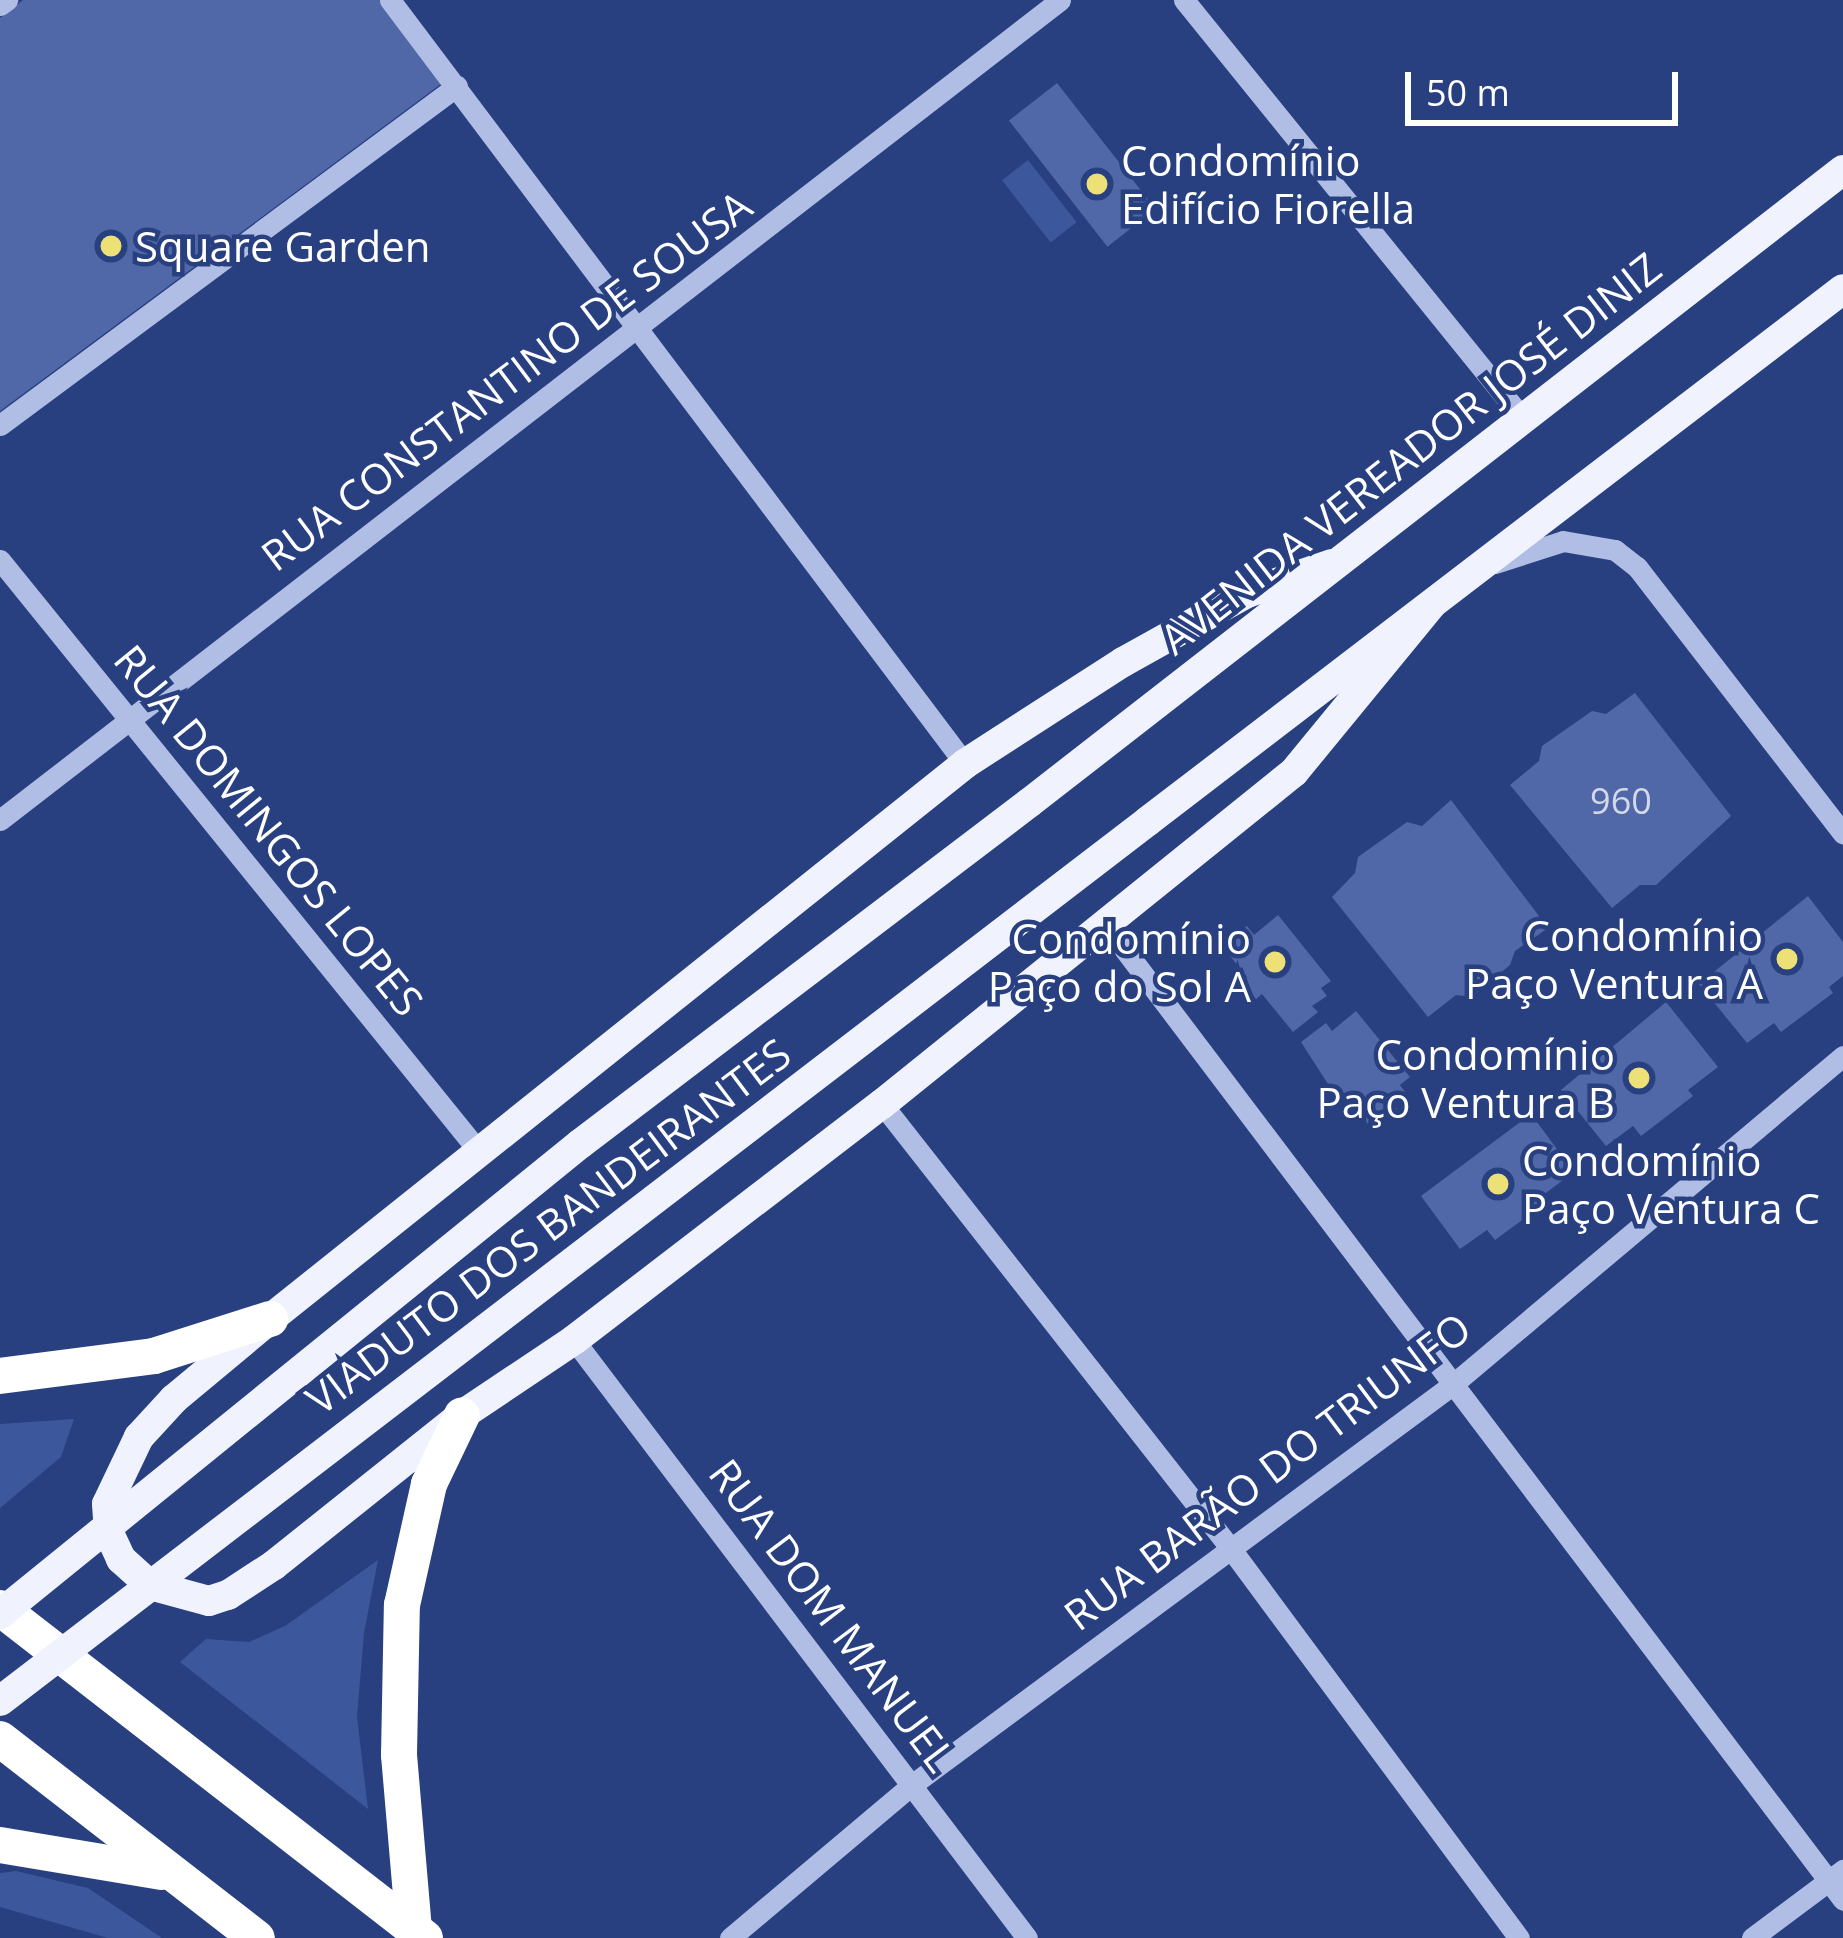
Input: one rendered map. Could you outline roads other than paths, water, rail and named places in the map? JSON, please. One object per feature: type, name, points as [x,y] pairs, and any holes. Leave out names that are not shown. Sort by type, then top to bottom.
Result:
[{"type":"highway","points":[[0,1376],[154,1356],[270,1319]]},
{"type":"highway","points":[[420,1934],[399,1755],[402,1605],[428,1484],[462,1415]]},
{"type":"highway","points":[[0,1611],[420,1934]]},
{"type":"highway","points":[[0,1739],[257,1938]]},
{"type":"highway","points":[[0,1846],[73,1853],[175,1875]]},
{"type":"main road","name":"AVENIDA VEREADOR JOSÉ DINIZ","points":[[1029,803],[1843,170]]},
{"type":"main road","points":[[1331,564],[1247,593],[1123,662],[965,764],[477,1149],[270,1319],[174,1399],[139,1437],[114,1480],[107,1504],[109,1533],[121,1559],[150,1585],[194,1599],[228,1595],[462,1415],[574,1340],[882,1103],[1294,772],[1431,604],[1843,289]]},
{"type":"main road","name":"VIADUTO DOS BANDEIRANTES","points":[[0,1702],[1431,604]]},
{"type":"main road","name":"VIADUTO DOS BANDEIRANTES","points":[[0,1611],[580,1144],[1029,803]]},
{"type":"street","points":[[390,0],[965,764]]},
{"type":"street","name":"RUA CONSTANTINO DE SOUSA","points":[[0,820],[1060,0]]},
{"type":"street","points":[[1184,0],[1522,419]]},
{"type":"street","points":[[0,425],[457,86]]},
{"type":"street","points":[[1478,569],[1563,542],[1616,550],[1637,567],[1843,834]]},
{"type":"street","name":"RUA DOMINGOS LOPES","points":[[0,560],[477,1149]]},
{"type":"street","points":[[1106,925],[1452,1385],[1838,1884],[1752,1938]]},
{"type":"street","name":"RUA BARÃO DO TRIUNFO","points":[[730,1938],[913,1784],[1452,1385],[1843,1057]]},
{"type":"street","points":[[882,1103],[1232,1549],[1519,1938]]},
{"type":"street","name":"RUA DOM MANUEL","points":[[574,1340],[1027,1938]]},
{"type":"place","name":"Condomínio Edifício Fiorella","points":[[1097,184]]},
{"type":"place","name":"Square Garden","points":[[111,246]]},
{"type":"place","name":"Condomínio Paço Ventura A","points":[[1787,959]]},
{"type":"place","name":"Condomínio Paço do Sol A","points":[[1275,962]]},
{"type":"place","name":"Condomínio Paço Ventura B","points":[[1639,1078]]},
{"type":"place","name":"Condomínio Paço Ventura C","points":[[1498,1184]]}]
